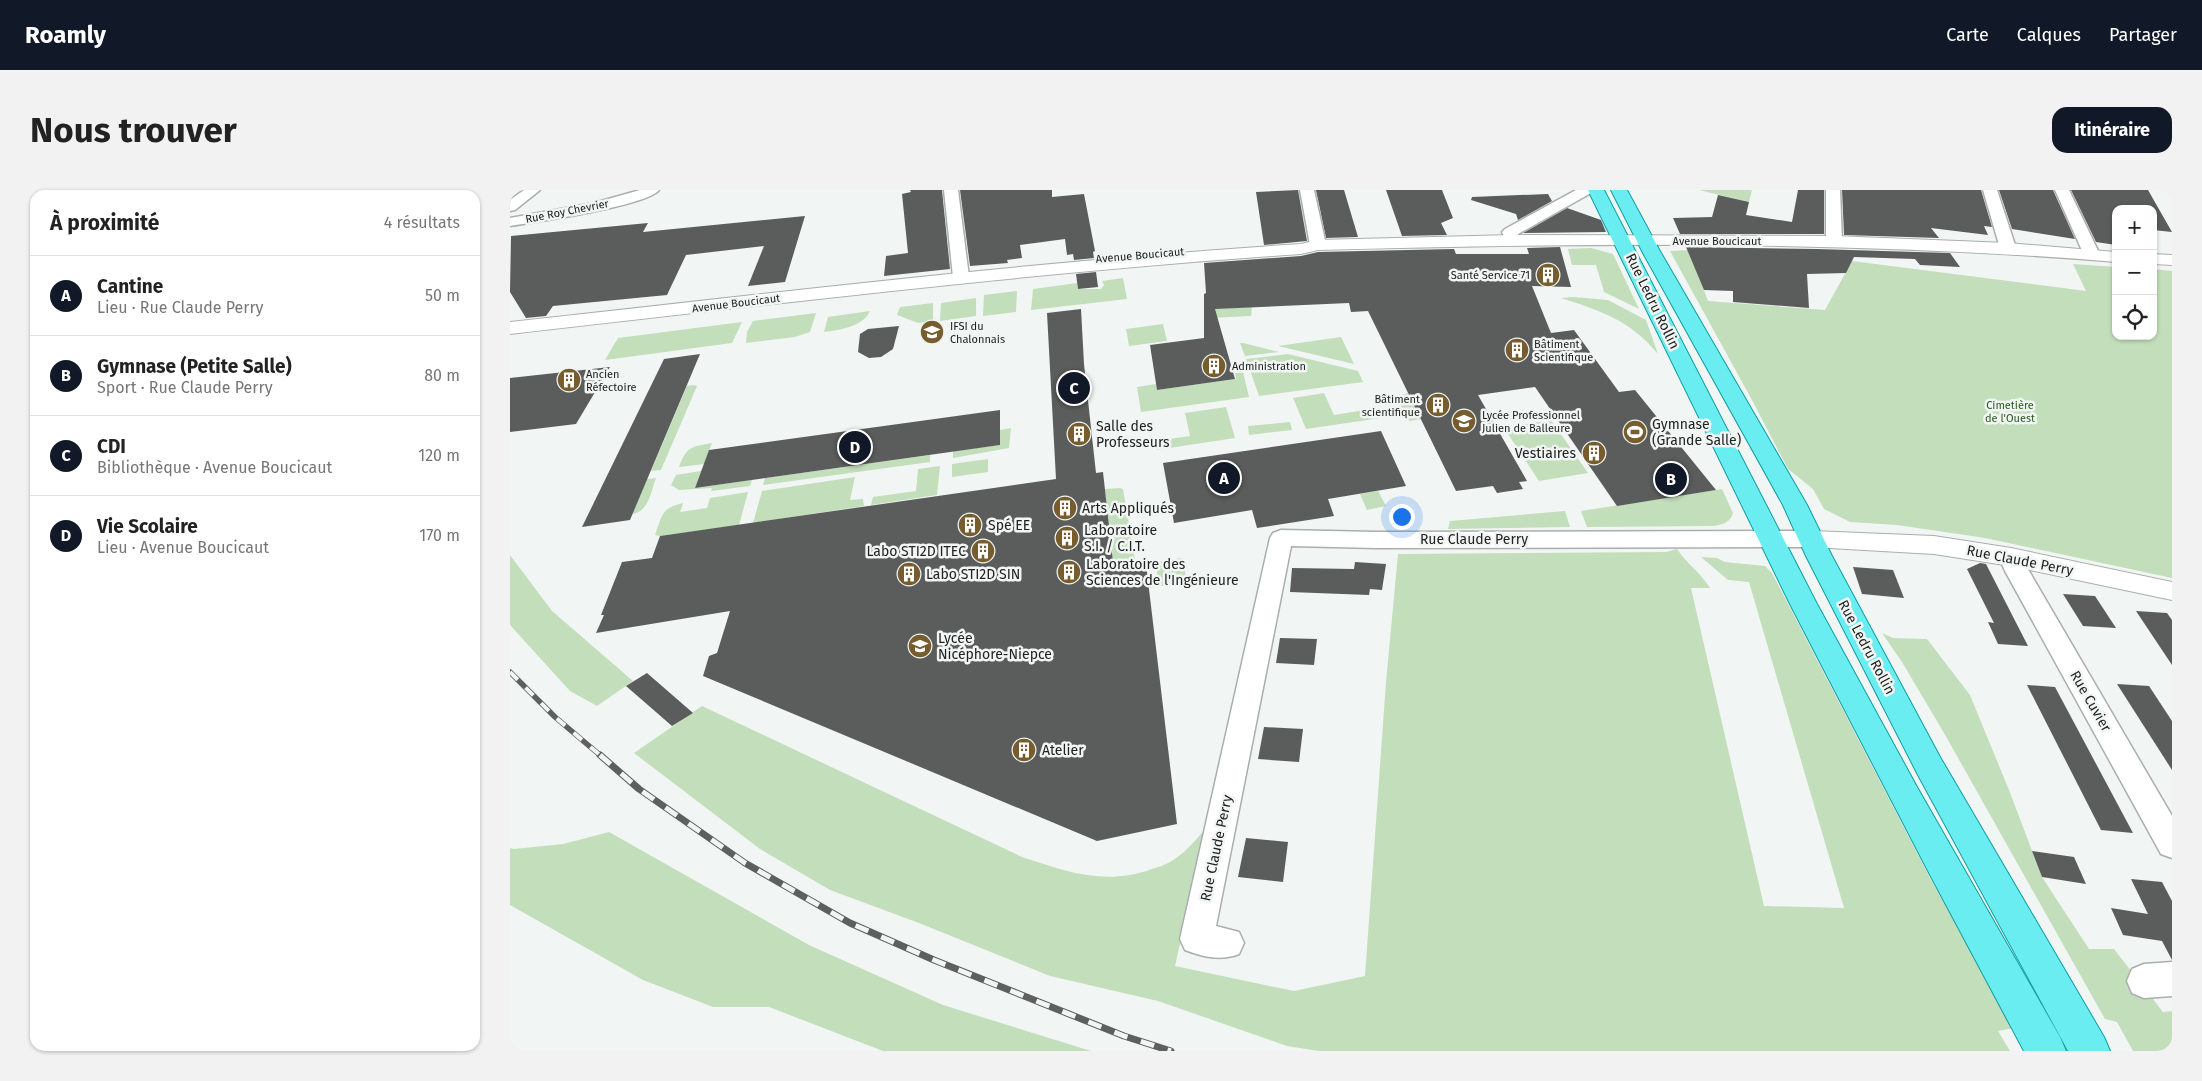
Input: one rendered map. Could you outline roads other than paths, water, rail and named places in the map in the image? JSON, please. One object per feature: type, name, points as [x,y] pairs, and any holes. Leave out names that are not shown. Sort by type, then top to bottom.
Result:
[{"type":"main road","name":"Rue Ledru Rollin","points":[[1596,190],[1624,241],[1769,538],[1960,900],[2046,1051]]},
{"type":"main road","name":"Rue Ledru Rollin","points":[[1619,190],[1796,505],[1929,766],[2090,1051]]},
{"type":"main road","name":"Avenue Boucicaut","points":[[510,328],[961,277],[1150,259],[1301,250],[1318,245],[1512,240],[1834,242],[2008,248],[2112,256]]},
{"type":"main road","points":[[2157,259],[2172,260]]},
{"type":"main road","name":"Rue Claude Perry","points":[[1796,505],[1830,528],[1866,540]]},
{"type":"main road","name":"Rue Claude Perry","points":[[1812,538],[1934,545],[2011,557],[2172,591]]},
{"type":"street","points":[[510,207],[533,190]]},
{"type":"street","name":"Rue Roy Chevrier","points":[[510,222],[594,207],[636,197],[652,190]]},
{"type":"street","points":[[951,190],[961,277]]},
{"type":"street","points":[[1307,190],[1318,245]]},
{"type":"street","points":[[1512,240],[1510,232],[1586,190]]},
{"type":"street","points":[[1834,190],[1834,242]]},
{"type":"street","points":[[1990,190],[2008,248]]},
{"type":"street","points":[[2062,190],[2092,255]]},
{"type":"street","name":"Rue Claude Perry","points":[[1226,943],[1198,939],[1281,538],[1376,540],[1812,538]]},
{"type":"street","name":"Rue Cuvier","points":[[2011,557],[2016,571],[2172,844]]},
{"type":"railway","points":[[510,672],[555,717],[601,756]]},
{"type":"railway","points":[[600,755],[639,789],[745,863],[850,923],[934,960],[1124,1036],[1171,1051]]},
{"type":"place","name":"Santé Service 71","points":[[1548,275]]},
{"type":"place","name":"IFSI du Chalonnais","points":[[932,332]]},
{"type":"place","name":"Bâtiment Scientifique","points":[[1517,350]]},
{"type":"place","name":"Administration","points":[[1214,366]]},
{"type":"place","name":"Ancien Réfectoire","points":[[569,380]]},
{"type":"place","name":"CDI","points":[[1074,388]]},
{"type":"place","name":"Bâtiment scientifique","points":[[1438,405]]},
{"type":"place","name":"Lycée Professionnel Julien de Balleure","points":[[1464,421]]},
{"type":"place","name":"Gymnase (Grande Salle)","points":[[1635,432]]},
{"type":"place","name":"Salle des Professeurs","points":[[1079,434]]},
{"type":"place","name":"Vie Scolaire","points":[[855,447]]},
{"type":"place","name":"Vestiaires","points":[[1594,453]]},
{"type":"place","name":"Cantine","points":[[1224,478]]},
{"type":"place","name":"Gymnase (Petite Salle)","points":[[1671,479]]},
{"type":"place","name":"Arts Appliqués","points":[[1065,508]]},
{"type":"place","name":"Spé EE","points":[[970,525]]},
{"type":"place","name":"Laboratoire S.I. / C.I.T.","points":[[1067,538]]},
{"type":"place","name":"Labo STI2D ITEC","points":[[983,551]]},
{"type":"place","name":"Laboratoire des Sciences de l'Ingénieure","points":[[1069,572]]},
{"type":"place","name":"Labo STI2D SIN","points":[[909,574]]},
{"type":"place","name":"Lycée Nicéphore-Niepce","points":[[920,646]]},
{"type":"place","name":"Atelier","points":[[1024,750]]},
{"type":"park label","name":"Cimetière de l'Ouest","points":[[2010,411]]}]
